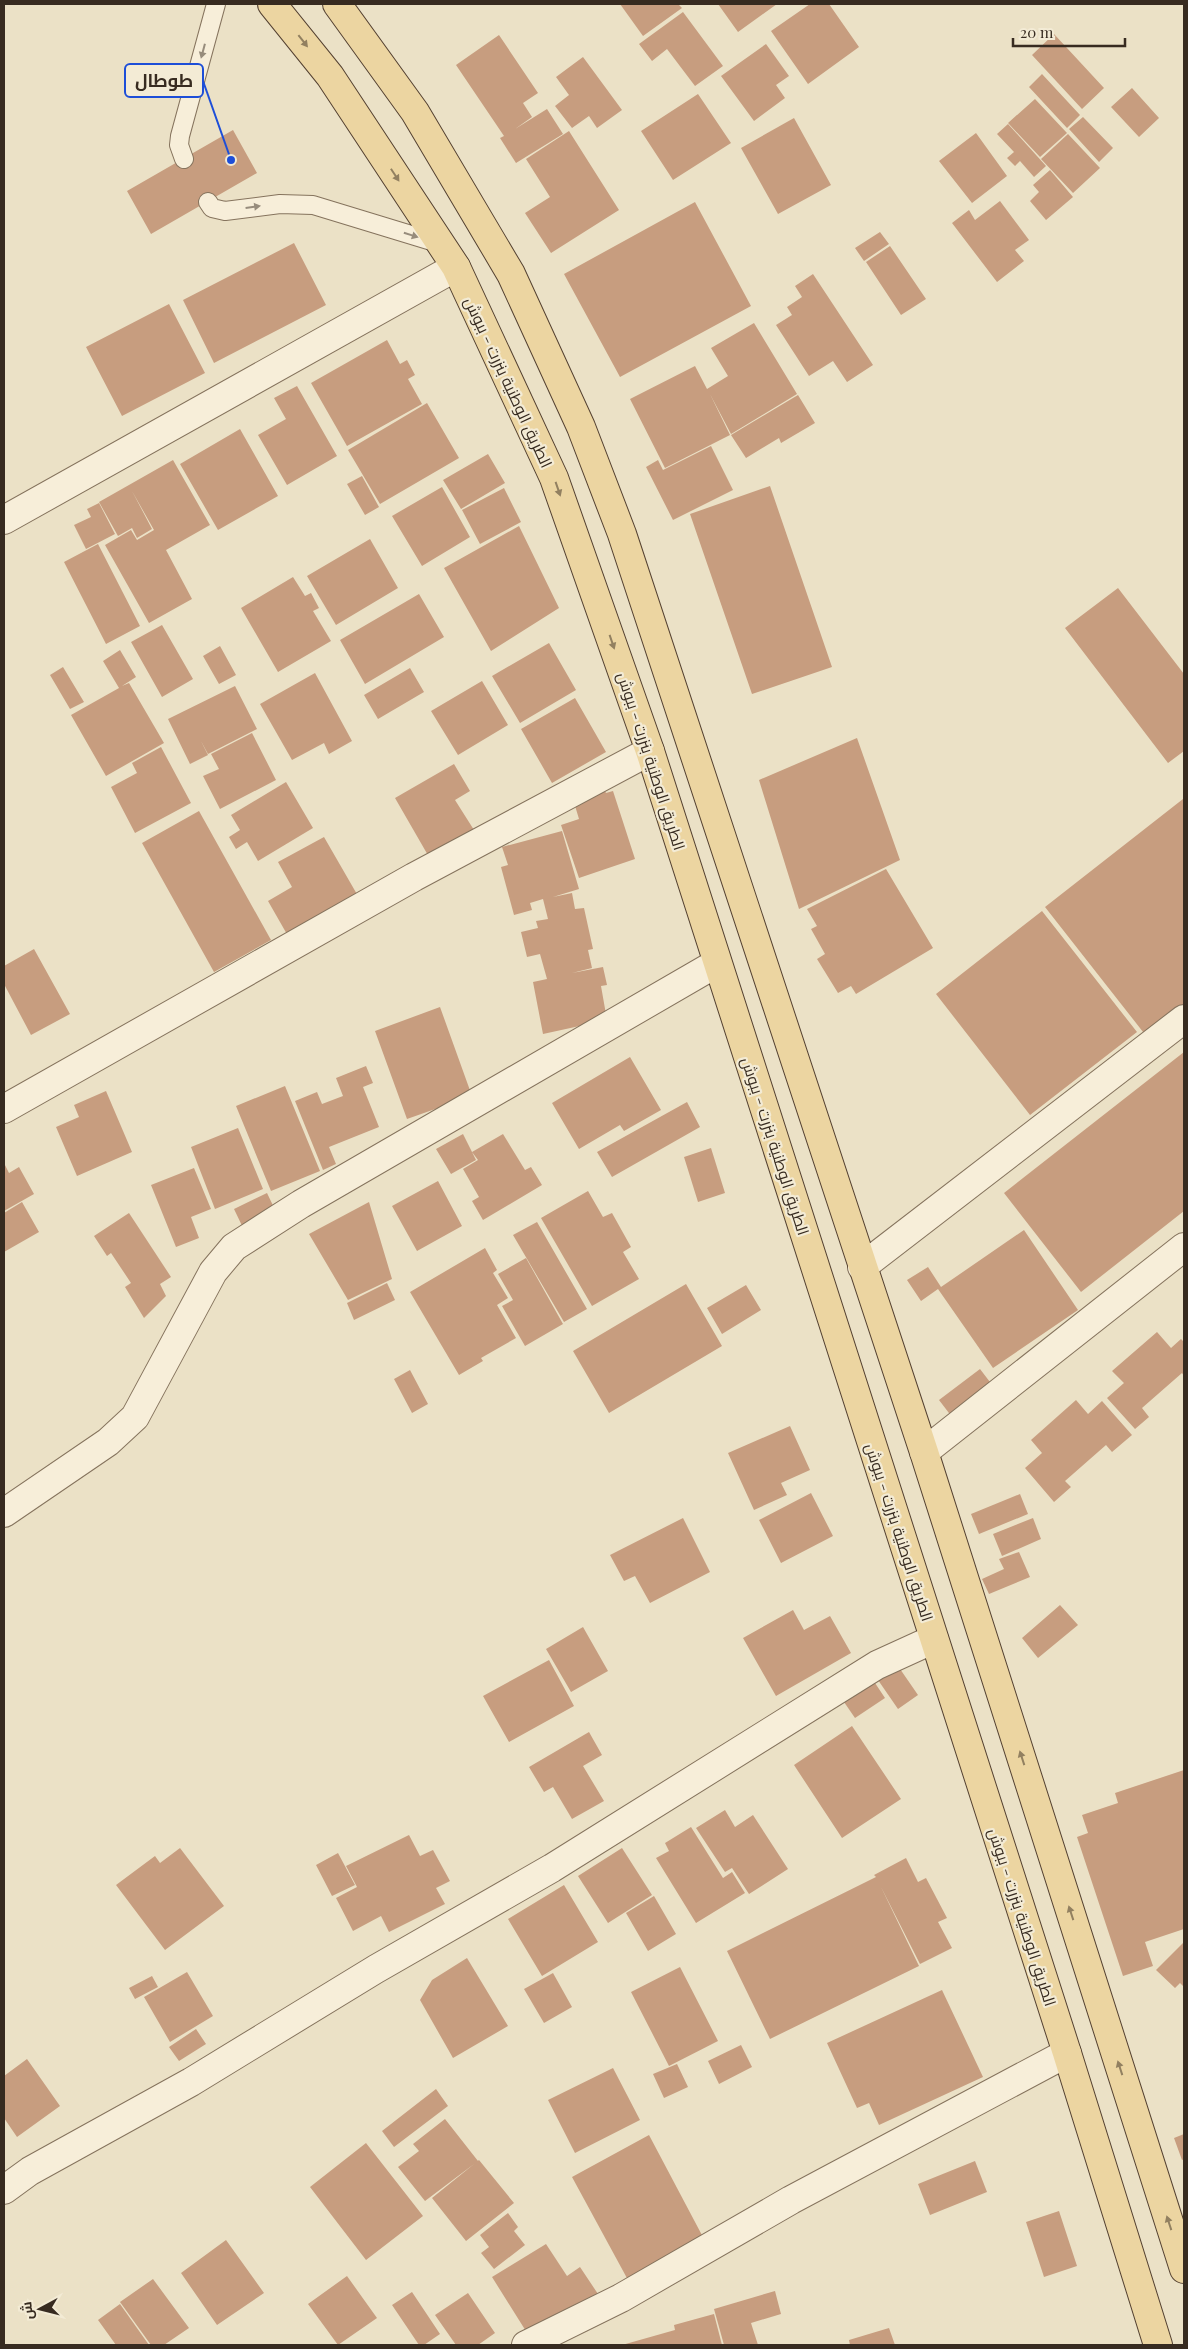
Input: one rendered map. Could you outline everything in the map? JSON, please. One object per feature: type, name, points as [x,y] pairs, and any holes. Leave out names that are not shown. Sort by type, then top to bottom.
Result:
[{"type":"main road","name":"الطريق الوطنية بنزرت - ببوش","points":[[272,4],[330,76],[456,267],[554,478],[650,751],[1067,2053],[1158,2345]]},
{"type":"main road","points":[[337,4],[415,112],[458,181],[511,274],[581,427],[626,543],[924,1452],[1184,2269]]},
{"type":"street","points":[[4,520],[456,267]]},
{"type":"street","points":[[4,1109],[414,877],[650,751]]},
{"type":"street","points":[[4,1513],[108,1442],[135,1417],[213,1272],[234,1247],[301,1204],[717,963]]},
{"type":"street","points":[[862,1267],[1184,1019]]},
{"type":"street","points":[[924,1452],[1184,1247]]},
{"type":"street","points":[[4,2190],[30,2171],[191,2082],[376,1968],[552,1868],[877,1665],[934,1639]]},
{"type":"street","points":[[526,2345],[621,2298],[791,2200],[1067,2053]]},
{"type":"lane","points":[[184,159],[179,145],[180,136],[216,4]]},
{"type":"lane","points":[[208,202],[212,208],[225,211],[280,204],[313,205],[441,244]]},
{"type":"building","points":[[620,4],[678,4],[682,8],[643,36]]},
{"type":"building","points":[[718,4],[777,4],[738,32]]},
{"type":"building","points":[[810,4],[829,4],[859,47],[808,84],[771,31]]},
{"type":"building","points":[[683,12],[723,66],[695,86],[667,49],[652,61],[639,44]]},
{"type":"building","points":[[1054,34],[1104,88],[1082,109],[1032,55]]},
{"type":"building","points":[[499,35],[538,93],[523,103],[532,117],[515,129],[547,109],[563,134],[516,163],[500,138],[504,136],[456,65]]},
{"type":"building","points":[[766,44],[789,76],[776,85],[785,98],[754,121],[721,76]]},
{"type":"building","points":[[583,57],[622,110],[597,128],[589,116],[572,128],[555,106],[569,95],[556,77]]},
{"type":"building","points":[[1042,74],[1080,115],[1067,128],[1029,87]]},
{"type":"building","points":[[1132,88],[1159,118],[1139,137],[1111,107]]},
{"type":"building","points":[[698,94],[731,143],[673,180],[641,131]]},
{"type":"building","points":[[1035,99],[1067,133],[1040,157],[1008,123]]},
{"type":"building","points":[[1083,117],[1113,148],[1099,162],[1069,129]]},
{"type":"building","points":[[794,118],[831,185],[778,214],[741,148]]},
{"type":"building","points":[[1008,124],[1046,166],[1034,177],[1020,161],[1015,166],[1007,158],[1014,152],[997,134]]},
{"type":"building","points":[[233,130],[257,173],[151,234],[127,191]]},
{"type":"building","points":[[569,131],[619,210],[551,253],[525,213],[550,197],[526,159]]},
{"type":"building","points":[[976,133],[1007,176],[972,203],[939,161]]},
{"type":"building","points":[[1068,134],[1100,168],[1073,193],[1041,159]]},
{"type":"building","points":[[1050,170],[1073,197],[1046,220],[1030,201],[1039,192],[1033,185]]},
{"type":"building","points":[[1000,201],[1029,240],[1015,250],[1024,261],[997,282],[952,223],[969,210],[975,220]]},
{"type":"building","points":[[695,202],[751,306],[620,377],[564,274]]},
{"type":"building","points":[[880,232],[889,244],[864,261],[855,248]]},
{"type":"building","points":[[294,243],[326,305],[214,363],[183,300]]},
{"type":"building","points":[[890,246],[926,299],[901,315],[866,262]]},
{"type":"building","points":[[813,274],[873,365],[847,382],[833,361],[809,376],[776,325],[792,315],[787,307],[802,297],[795,286]]},
{"type":"building","points":[[169,304],[205,373],[122,416],[86,347]]},
{"type":"building","points":[[754,323],[797,394],[731,434],[710,394],[730,435],[665,468],[630,399],[695,366],[707,389],[728,376],[711,348]]},
{"type":"building","points":[[387,340],[400,364],[407,360],[415,375],[408,379],[422,404],[347,446],[311,383]]},
{"type":"building","points":[[297,386],[337,456],[287,485],[258,435],[286,419],[274,398]]},
{"type":"building","points":[[798,395],[815,423],[781,443],[779,438],[746,458],[731,435]]},
{"type":"building","points":[[427,403],[459,458],[380,504],[348,450]]},
{"type":"building","points":[[240,429],[278,496],[218,530],[180,464]]},
{"type":"building","points":[[711,446],[733,490],[673,520],[646,467],[658,460],[663,470]]},
{"type":"building","points":[[488,454],[505,483],[461,509],[443,480]]},
{"type":"building","points":[[173,460],[210,525],[166,550],[192,599],[149,623],[105,545],[131,530],[137,540],[154,530],[132,491],[152,529],[137,538],[132,528],[118,536],[99,502]]},
{"type":"building","points":[[362,476],[379,507],[365,515],[347,484]]},
{"type":"building","points":[[770,486],[832,667],[752,694],[690,514]]},
{"type":"building","points":[[442,487],[470,537],[422,566],[392,516]]},
{"type":"building","points":[[504,488],[521,522],[480,544],[462,510]]},
{"type":"building","points":[[99,503],[115,534],[86,549],[74,525],[91,517],[87,509]]},
{"type":"building","points":[[519,526],[559,608],[491,651],[444,568]]},
{"type":"building","points":[[370,539],[398,588],[336,625],[307,576]]},
{"type":"building","points":[[98,544],[140,626],[106,644],[64,562]]},
{"type":"building","points":[[293,577],[305,596],[311,593],[319,608],[313,611],[331,641],[278,672],[241,608]]},
{"type":"building","points":[[1118,588],[1184,674],[1184,751],[1168,763],[1065,628]]},
{"type":"building","points":[[419,594],[444,637],[365,684],[340,640]]},
{"type":"building","points":[[162,625],[193,679],[162,697],[131,642]]},
{"type":"building","points":[[549,643],[576,690],[520,723],[492,676]]},
{"type":"building","points":[[220,646],[236,675],[219,684],[203,656]]},
{"type":"building","points":[[120,650],[136,677],[122,686],[129,683],[164,743],[106,776],[71,715],[119,688],[103,661]]},
{"type":"building","points":[[63,667],[84,702],[70,709],[50,675]]},
{"type":"building","points":[[410,668],[424,692],[378,719],[364,695]]},
{"type":"building","points":[[315,673],[352,741],[329,754],[324,743],[292,760],[260,704]]},
{"type":"building","points":[[482,681],[508,725],[458,755],[431,711]]},
{"type":"building","points":[[235,686],[257,729],[208,754],[201,741],[208,755],[190,764],[168,719]]},
{"type":"building","points":[[575,698],[606,752],[552,783],[521,729]]},
{"type":"building","points":[[252,733],[276,780],[220,809],[203,776],[219,769],[211,754]]},
{"type":"building","points":[[857,738],[900,860],[799,909],[759,780]]},
{"type":"building","points":[[161,747],[191,803],[135,833],[111,787],[137,773],[132,763]]},
{"type":"building","points":[[454,764],[470,791],[455,800],[474,830],[429,857],[395,798]]},
{"type":"building","points":[[286,782],[313,828],[258,861],[247,842],[236,849],[229,837],[240,830],[231,815]]},
{"type":"building","points":[[604,789],[606,793],[613,791],[635,859],[579,878],[561,825],[579,819],[573,799]]},
{"type":"building","points":[[1183,799],[1184,1008],[1147,1037],[1045,907]]},
{"type":"building","points":[[199,811],[271,940],[214,972],[142,843]]},
{"type":"building","points":[[562,831],[579,889],[553,897],[572,893],[575,909],[584,908],[593,949],[588,950],[592,968],[572,973],[603,967],[607,985],[601,986],[607,1020],[543,1034],[533,982],[547,979],[540,954],[527,957],[521,932],[538,928],[536,921],[548,919],[543,899],[530,903],[532,910],[514,915],[501,867],[508,865],[502,847]]},
{"type":"building","points":[[324,837],[358,896],[288,936],[268,901],[292,887],[278,862]]},
{"type":"building","points":[[886,869],[933,948],[856,994],[851,986],[838,993],[817,959],[825,954],[811,929],[817,926],[807,909]]},
{"type":"building","points":[[1042,911],[1137,1032],[1030,1115],[936,994]]},
{"type":"building","points":[[34,949],[70,1014],[31,1035],[4,984],[4,966]]},
{"type":"building","points":[[440,1007],[472,1096],[407,1119],[375,1031]]},
{"type":"building","points":[[1184,1052],[1184,1211],[1081,1292],[1004,1193]]},
{"type":"building","points":[[630,1057],[661,1110],[624,1131],[620,1125],[579,1149],[552,1103]]},
{"type":"building","points":[[366,1066],[373,1083],[363,1087],[379,1127],[329,1147],[336,1164],[323,1170],[295,1101],[317,1092],[322,1104],[343,1096],[336,1078]]},
{"type":"building","points":[[285,1086],[320,1171],[271,1191],[236,1106]]},
{"type":"building","points":[[106,1091],[132,1152],[77,1176],[56,1127],[79,1117],[74,1105]]},
{"type":"building","points":[[687,1102],[700,1127],[612,1177],[597,1152]]},
{"type":"building","points":[[238,1128],[263,1189],[215,1209],[191,1147]]},
{"type":"building","points":[[463,1134],[476,1160],[451,1174],[436,1149]]},
{"type":"building","points":[[503,1134],[525,1170],[531,1167],[542,1185],[483,1220],[472,1201],[479,1197],[463,1169],[478,1160],[472,1152]]},
{"type":"building","points":[[711,1148],[725,1193],[698,1202],[684,1157]]},
{"type":"building","points":[[4,1163],[9,1173],[19,1167],[34,1194],[4,1211]]},
{"type":"building","points":[[194,1168],[211,1209],[191,1217],[199,1238],[176,1247],[151,1185]]},
{"type":"building","points":[[438,1181],[462,1226],[417,1251],[392,1206]]},
{"type":"building","points":[[588,1191],[603,1217],[612,1213],[631,1247],[623,1252],[639,1279],[592,1306],[541,1218]]},
{"type":"building","points":[[267,1193],[278,1216],[245,1232],[234,1209]]},
{"type":"building","points":[[22,1202],[39,1232],[4,1252],[4,1213]]},
{"type":"building","points":[[369,1202],[392,1279],[348,1300],[309,1234]]},
{"type":"building","points":[[129,1213],[171,1277],[160,1284],[166,1296],[144,1318],[125,1287],[131,1283],[111,1253],[107,1256],[94,1236]]},
{"type":"building","points":[[537,1222],[587,1309],[564,1322],[513,1235]]},
{"type":"building","points":[[1024,1230],[1078,1310],[993,1368],[938,1289],[921,1301],[907,1280],[928,1267],[941,1287]]},
{"type":"building","points":[[485,1248],[497,1270],[493,1273],[508,1298],[497,1305],[516,1338],[481,1358],[483,1361],[459,1375],[410,1292]]},
{"type":"building","points":[[526,1258],[563,1324],[525,1346],[502,1306],[513,1300],[498,1274]]},
{"type":"building","points":[[387,1283],[395,1300],[354,1320],[347,1303]]},
{"type":"building","points":[[686,1284],[722,1346],[609,1413],[573,1351]]},
{"type":"building","points":[[746,1285],[761,1310],[722,1334],[707,1308]]},
{"type":"building","points":[[1157,1332],[1171,1348],[1181,1339],[1184,1342],[1184,1376],[1182,1373],[1142,1408],[1149,1417],[1135,1429],[1107,1398],[1124,1383],[1112,1371]]},
{"type":"building","points":[[980,1369],[993,1386],[952,1417],[939,1400]]},
{"type":"building","points":[[410,1370],[428,1404],[412,1413],[394,1379]]},
{"type":"building","points":[[1076,1400],[1088,1414],[1102,1401],[1132,1435],[1112,1452],[1106,1445],[1065,1481],[1071,1487],[1054,1502],[1025,1468],[1042,1453],[1031,1440]]},
{"type":"building","points":[[790,1426],[810,1470],[781,1483],[787,1495],[754,1510],[728,1453]]},
{"type":"building","points":[[811,1493],[833,1536],[781,1563],[759,1520]]},
{"type":"building","points":[[1020,1494],[1028,1514],[979,1534],[971,1514]]},
{"type":"building","points":[[683,1518],[710,1572],[650,1603],[635,1576],[624,1581],[610,1555]]},
{"type":"building","points":[[1033,1518],[1041,1539],[1002,1556],[993,1534]]},
{"type":"building","points":[[1019,1552],[1030,1577],[989,1594],[982,1579],[1004,1569],[999,1559]]},
{"type":"building","points":[[1060,1605],[1078,1625],[1038,1658],[1022,1638]]},
{"type":"building","points":[[793,1610],[804,1630],[830,1616],[851,1653],[776,1696],[743,1638]]},
{"type":"building","points":[[583,1627],[608,1671],[571,1692],[546,1649]]},
{"type":"building","points":[[549,1660],[574,1706],[509,1742],[483,1696]]},
{"type":"building","points":[[898,1666],[918,1695],[898,1709],[878,1680]]},
{"type":"building","points":[[875,1683],[885,1698],[855,1718],[844,1702]]},
{"type":"building","points":[[852,1726],[901,1799],[842,1838],[794,1765]]},
{"type":"building","points":[[589,1732],[602,1755],[583,1766],[604,1801],[572,1819],[553,1787],[544,1792],[529,1767]]},
{"type":"building","points":[[1184,1770],[1184,1929],[1145,1942],[1153,1966],[1123,1976],[1077,1837],[1088,1833],[1082,1815],[1118,1803],[1115,1793]]},
{"type":"building","points":[[725,1810],[735,1827],[753,1815],[788,1869],[749,1894],[732,1868],[725,1872],[696,1828]]},
{"type":"building","points":[[691,1827],[723,1878],[732,1872],[745,1893],[696,1923],[656,1858],[669,1851],[665,1843]]},
{"type":"building","points":[[409,1835],[420,1856],[433,1850],[450,1881],[436,1888],[445,1904],[389,1932],[381,1916],[353,1931],[336,1898],[357,1887],[346,1866]]},
{"type":"building","points":[[180,1848],[224,1906],[165,1950],[116,1885],[155,1856],[160,1863]]},
{"type":"building","points":[[622,1848],[652,1895],[608,1923],[578,1876]]},
{"type":"building","points":[[338,1853],[355,1885],[332,1896],[316,1865]]},
{"type":"building","points":[[906,1858],[918,1882],[926,1878],[947,1918],[938,1922],[952,1948],[920,1964],[881,1887],[919,1966],[770,2039],[727,1951],[876,1877],[874,1875]]},
{"type":"building","points":[[564,1885],[598,1942],[542,1976],[508,1919]]},
{"type":"building","points":[[654,1896],[676,1934],[648,1951],[626,1913]]},
{"type":"building","points":[[1184,1942],[1184,1987],[1180,1983],[1175,1988],[1156,1970]]},
{"type":"building","points":[[467,1958],[508,2026],[453,2058],[420,2000],[432,1980]]},
{"type":"building","points":[[680,1967],[718,2041],[669,2066],[631,1992]]},
{"type":"building","points":[[187,1972],[213,2016],[170,2042],[144,1997]]},
{"type":"building","points":[[553,1973],[572,2007],[544,2023],[524,1989]]},
{"type":"building","points":[[152,1976],[158,1987],[135,1999],[129,1988]]},
{"type":"building","points":[[942,1990],[983,2077],[879,2125],[869,2103],[857,2108],[827,2043]]},
{"type":"building","points":[[196,2029],[206,2044],[179,2061],[169,2047]]},
{"type":"building","points":[[741,2045],[752,2067],[719,2084],[708,2061]]},
{"type":"building","points":[[27,2059],[60,2106],[17,2137],[4,2118],[4,2076]]},
{"type":"building","points":[[677,2064],[688,2087],[664,2098],[653,2074]]},
{"type":"building","points":[[613,2068],[640,2120],[575,2153],[548,2100]]},
{"type":"building","points":[[436,2089],[448,2106],[394,2147],[382,2131]]},
{"type":"building","points":[[445,2119],[478,2161],[425,2201],[398,2167],[419,2151],[413,2144]]},
{"type":"building","points":[[1184,2134],[1184,2159],[1182,2160],[1174,2138]]},
{"type":"building","points":[[649,2135],[704,2239],[628,2280],[572,2177]]},
{"type":"building","points":[[366,2143],[423,2216],[366,2260],[310,2187]]},
{"type":"building","points":[[479,2160],[514,2203],[466,2241],[432,2198]]},
{"type":"building","points":[[975,2161],[987,2192],[930,2215],[918,2184]]},
{"type":"building","points":[[1059,2211],[1077,2266],[1044,2277],[1026,2222]]},
{"type":"building","points":[[508,2213],[518,2227],[514,2231],[525,2245],[494,2269],[481,2253],[489,2247],[480,2235]]},
{"type":"building","points":[[226,2240],[264,2293],[217,2325],[181,2273]]},
{"type":"building","points":[[546,2244],[567,2276],[580,2267],[598,2294],[529,2336],[492,2277]]},
{"type":"building","points":[[347,2276],[377,2318],[338,2345],[308,2304]]},
{"type":"building","points":[[153,2279],[189,2328],[164,2345],[151,2345],[120,2302]]},
{"type":"building","points":[[775,2291],[781,2314],[751,2323],[758,2345],[724,2345],[714,2309]]},
{"type":"building","points":[[412,2292],[440,2334],[424,2345],[419,2345],[392,2305]]},
{"type":"building","points":[[468,2293],[495,2333],[478,2345],[456,2345],[435,2315]]},
{"type":"building","points":[[120,2304],[149,2345],[116,2345],[98,2320]]},
{"type":"building","points":[[714,2314],[722,2345],[622,2345],[675,2330],[674,2325]]},
{"type":"building","points":[[889,2328],[895,2345],[850,2345],[849,2340]]},
{"type":"place","name":"طوطال","points":[[231,160]]}]
